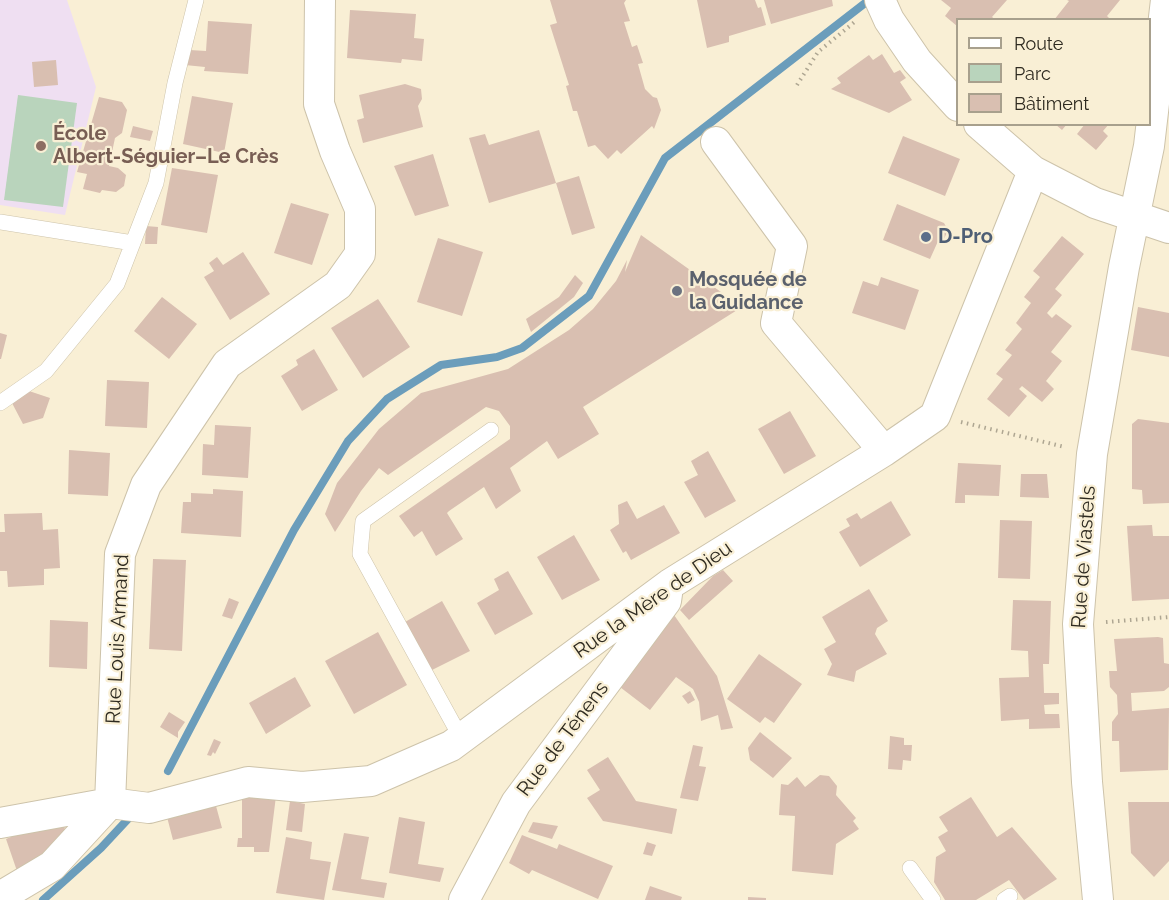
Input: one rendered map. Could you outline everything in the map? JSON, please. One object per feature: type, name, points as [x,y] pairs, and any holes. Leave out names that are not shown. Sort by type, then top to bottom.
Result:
[{"type":"street","name":"Rue Louis Armand","points":[[110,803],[120,554],[146,485],[227,364],[338,285],[360,254],[360,209],[335,151],[319,104],[320,0]]},
{"type":"street","name":"Rue de Viastels","points":[[1098,900],[1087,782],[1078,624],[1092,454],[1149,146],[1166,0]]},
{"type":"street","points":[[883,7],[916,61],[956,105]]},
{"type":"street","points":[[981,126],[1033,171],[1095,203],[1169,228]]},
{"type":"street","points":[[716,142],[792,246],[776,323],[884,451]]},
{"type":"street","points":[[935,416],[1033,171]]},
{"type":"street","name":"Rue la Mère de Dieu","points":[[0,823],[110,803],[149,808],[248,782],[302,787],[371,781],[451,746],[670,584],[884,451],[935,416]]},
{"type":"street","name":"Rue de Ténens","points":[[464,900],[516,803],[666,601],[670,584]]},
{"type":"street","points":[[0,897],[52,866],[110,803]]},
{"type":"lane","points":[[0,403],[46,371],[117,284],[156,183],[175,83],[196,0]]},
{"type":"lane","points":[[0,222],[132,243]]},
{"type":"lane","points":[[461,738],[360,554],[363,521],[491,429]]},
{"type":"lane","points":[[910,868],[933,900]]},
{"type":"path","points":[[797,85],[818,52],[883,7]]},
{"type":"path","points":[[935,416],[1092,454]]},
{"type":"path","points":[[1078,624],[1169,617]]},
{"type":"shaded area","name":"École Albert-Séguier–Le Crès","points":[[0,0],[67,0],[96,87],[65,215],[0,205]]},
{"type":"green space","points":[[18,95],[77,103],[63,207],[4,200]]},
{"type":"building","points":[[550,0],[626,0],[624,3],[630,21],[624,22],[632,47],[637,45],[643,63],[638,64],[645,89],[657,98],[661,110],[654,129],[652,126],[621,154],[617,150],[608,159],[595,145],[588,147],[577,111],[573,111],[566,86],[569,85],[550,25],[557,23]]},
{"type":"building","points":[[697,0],[755,0],[758,8],[761,7],[766,25],[729,36],[729,42],[707,48]]},
{"type":"building","points":[[764,0],[832,0],[833,6],[771,24]]},
{"type":"building","points":[[941,0],[1007,0],[993,18],[956,18],[956,25],[945,16],[951,8]]},
{"type":"building","points":[[1067,0],[1120,0],[1107,16],[1109,18],[1056,18],[1069,1]]},
{"type":"building","points":[[350,10],[416,14],[414,38],[424,39],[422,61],[402,59],[401,63],[347,58]]},
{"type":"building","points":[[208,21],[252,24],[248,74],[204,71],[205,67],[185,65],[190,50],[206,51]]},
{"type":"building","points":[[882,54],[894,73],[900,70],[906,78],[900,82],[912,100],[889,113],[831,89],[841,83],[837,78],[869,55],[873,60]]},
{"type":"building","points":[[56,60],[58,85],[34,87],[32,62]]},
{"type":"building","points":[[405,84],[421,89],[422,99],[418,106],[423,127],[363,143],[357,120],[364,118],[359,95]]},
{"type":"building","points":[[192,96],[233,103],[224,153],[183,144]]},
{"type":"building","points":[[99,97],[122,102],[127,110],[122,133],[115,138],[109,166],[118,168],[126,175],[124,186],[116,192],[102,190],[100,193],[83,189],[87,174],[77,172]]},
{"type":"building","points":[[133,126],[153,131],[150,141],[130,137]]},
{"type":"building","points":[[1083,126],[1107,126],[1103,131],[1108,136],[1096,150],[1077,134]]},
{"type":"building","points":[[539,130],[556,183],[489,203],[469,138],[485,134],[489,145]]},
{"type":"building","points":[[903,136],[960,159],[945,196],[888,173]]},
{"type":"building","points":[[433,154],[449,206],[415,216],[394,166]]},
{"type":"building","points":[[172,168],[218,175],[207,233],[161,225]]},
{"type":"building","points":[[579,176],[595,228],[572,235],[556,183]]},
{"type":"building","points":[[291,203],[329,214],[312,265],[274,253]]},
{"type":"building","points":[[897,204],[944,223],[948,230],[944,239],[939,239],[930,259],[883,240]]},
{"type":"building","points":[[146,226],[158,227],[157,244],[145,244]]},
{"type":"building","points":[[641,235],[742,307],[583,407],[599,434],[558,459],[547,441],[510,468],[521,491],[496,509],[484,487],[449,511],[447,513],[463,539],[436,556],[422,531],[414,537],[399,516],[510,439],[510,426],[499,411],[486,407],[388,475],[379,468],[361,491],[335,532],[325,514],[337,483],[379,429],[421,393],[508,369],[569,330],[593,309],[616,281],[627,260],[625,272]]},
{"type":"building","points":[[1062,236],[1084,254],[1055,289],[1062,295],[1047,313],[1052,318],[1056,314],[1072,326],[1051,352],[1062,361],[1046,381],[1054,389],[1042,402],[1022,386],[1019,389],[1027,396],[1009,417],[987,399],[1003,379],[996,374],[1012,355],[1005,350],[1022,329],[1016,323],[1031,303],[1024,297],[1040,277],[1033,271]]},
{"type":"building","points":[[438,238],[483,252],[462,316],[417,302]]},
{"type":"building","points":[[243,252],[270,294],[230,320],[204,277],[214,271],[209,263],[217,257],[223,265]]},
{"type":"building","points":[[575,275],[583,283],[574,297],[531,332],[526,319],[559,297]]},
{"type":"building","points":[[881,277],[919,290],[905,330],[852,313],[863,281],[878,286]]},
{"type":"building","points":[[162,297],[197,324],[169,359],[134,331]]},
{"type":"building","points":[[378,299],[410,347],[363,378],[331,328]]},
{"type":"building","points":[[1138,307],[1169,313],[1169,357],[1131,350]]},
{"type":"building","points":[[0,333],[7,335],[1,359],[0,359]]},
{"type":"building","points":[[314,349],[338,390],[302,411],[281,376],[298,365],[296,360]]},
{"type":"building","points":[[107,380],[149,382],[147,428],[105,426]]},
{"type":"building","points":[[29,391],[50,398],[43,418],[23,424],[12,403]]},
{"type":"building","points":[[790,411],[816,456],[784,474],[758,429]]},
{"type":"building","points":[[1138,419],[1169,423],[1169,503],[1143,504],[1142,490],[1132,489],[1132,424]]},
{"type":"building","points":[[215,425],[251,427],[248,478],[202,475],[203,444],[214,445]]},
{"type":"building","points":[[69,450],[110,453],[108,496],[68,494]]},
{"type":"building","points":[[708,451],[736,501],[705,518],[684,482],[698,475],[691,461]]},
{"type":"building","points":[[958,463],[1001,465],[999,496],[965,495],[965,503],[955,503]]},
{"type":"building","points":[[1021,474],[1047,474],[1049,498],[1020,497]]},
{"type":"building","points":[[213,489],[243,491],[241,537],[181,533],[183,502],[191,502],[191,493],[213,494]]},
{"type":"building","points":[[627,501],[637,519],[664,505],[680,533],[631,560],[626,551],[623,553],[610,530],[619,524],[618,505]]},
{"type":"building","points":[[891,501],[911,535],[860,567],[839,532],[850,526],[846,519],[857,513],[861,519]]},
{"type":"building","points":[[42,513],[43,530],[58,529],[60,568],[44,569],[44,585],[8,587],[7,571],[0,571],[0,532],[5,532],[4,514]]},
{"type":"building","points":[[1000,520],[1032,521],[1030,579],[998,578]]},
{"type":"building","points":[[1152,525],[1153,536],[1169,536],[1169,599],[1132,601],[1127,526]]},
{"type":"building","points":[[574,535],[600,580],[562,600],[537,557]]},
{"type":"building","points":[[153,559],[186,560],[182,651],[149,649]]},
{"type":"building","points":[[723,570],[733,581],[689,620],[680,610],[713,576]]},
{"type":"building","points":[[508,571],[533,614],[495,635],[477,603],[499,590],[494,579]]},
{"type":"building","points":[[869,589],[888,621],[877,628],[875,634],[887,654],[856,671],[854,682],[827,675],[832,664],[824,649],[836,642],[822,617]]},
{"type":"building","points":[[229,598],[239,602],[232,619],[222,616]]},
{"type":"building","points":[[1013,600],[1051,601],[1049,664],[1043,664],[1044,693],[1059,693],[1059,704],[1044,705],[1045,714],[1059,714],[1060,728],[1029,729],[1029,719],[1001,721],[999,678],[1029,677],[1028,651],[1011,650]]},
{"type":"building","points":[[442,601],[470,651],[432,670],[405,622]]},
{"type":"building","points":[[674,615],[717,676],[733,728],[721,730],[718,715],[701,721],[699,702],[693,689],[676,677],[650,710],[616,684]]},
{"type":"building","points":[[50,620],[88,622],[87,669],[49,667]]},
{"type":"building","points":[[378,632],[407,685],[354,714],[325,661]]},
{"type":"building","points":[[1163,638],[1164,663],[1169,664],[1169,687],[1164,691],[1131,693],[1132,711],[1169,708],[1168,770],[1120,772],[1119,741],[1112,741],[1112,722],[1118,714],[1117,695],[1110,687],[1109,671],[1117,671],[1114,639]]},
{"type":"building","points":[[759,654],[802,684],[774,723],[765,717],[760,723],[727,699]]},
{"type":"building","points":[[295,677],[311,706],[266,734],[249,703]]},
{"type":"building","points":[[690,691],[695,700],[688,704],[682,696]]},
{"type":"building","points":[[169,712],[185,722],[178,732],[178,738],[160,727]]},
{"type":"building","points":[[760,732],[792,758],[773,778],[750,760],[748,748]]},
{"type":"building","points":[[890,736],[904,738],[904,745],[912,745],[911,761],[903,760],[902,770],[888,769]]},
{"type":"building","points":[[214,739],[221,742],[215,754],[213,752],[211,756],[207,755]]},
{"type":"building","points":[[693,745],[703,747],[699,766],[706,767],[698,801],[680,798]]},
{"type":"building","points":[[608,757],[636,801],[677,809],[672,834],[603,821],[587,798],[600,790],[587,770]]},
{"type":"building","points":[[820,775],[829,776],[837,786],[836,795],[856,818],[853,821],[859,829],[836,844],[833,875],[792,871],[795,816],[779,815],[781,784],[788,785],[797,777],[805,787]]},
{"type":"building","points":[[268,793],[276,796],[269,852],[254,852],[254,847],[237,847],[238,838],[242,838],[242,799]]},
{"type":"building","points":[[971,797],[997,837],[1012,827],[1057,879],[1024,900],[1009,880],[976,900],[945,900],[934,882],[936,857],[946,851],[938,837],[948,831],[939,817]]},
{"type":"building","points":[[290,801],[305,804],[302,832],[286,830]]},
{"type":"building","points":[[1128,802],[1169,802],[1169,861],[1154,877],[1131,853]]},
{"type":"building","points":[[216,806],[222,828],[173,840],[167,817]]},
{"type":"building","points":[[399,817],[425,822],[418,864],[444,868],[440,882],[389,873]]},
{"type":"building","points":[[64,822],[66,840],[17,871],[6,839],[38,826]]},
{"type":"building","points":[[533,822],[558,826],[552,839],[528,832]]},
{"type":"building","points":[[344,833],[369,837],[361,879],[387,883],[384,898],[332,890]]},
{"type":"building","points":[[522,835],[557,849],[559,844],[613,866],[598,899],[532,870],[529,874],[509,863]]},
{"type":"building","points":[[286,837],[312,842],[310,859],[331,862],[324,900],[276,893]]},
{"type":"building","points":[[647,842],[656,845],[652,856],[643,854]]},
{"type":"building","points":[[650,886],[682,897],[681,900],[645,900]]},
{"type":"building","points":[[748,897],[766,898],[766,900],[748,900]]},
{"type":"waterway","points":[[168,771],[294,530],[348,441],[387,399],[441,365],[497,357],[522,348],[589,296],[665,158],[869,0]]},
{"type":"waterway","points":[[43,900],[101,848],[128,819]]},
{"type":"place","name":"École Albert-Séguier–Le Crès","points":[[41,146]]},
{"type":"place","name":"D-Pro","points":[[926,237]]},
{"type":"place","name":"Mosquée de la Guidance","points":[[677,291]]}]
